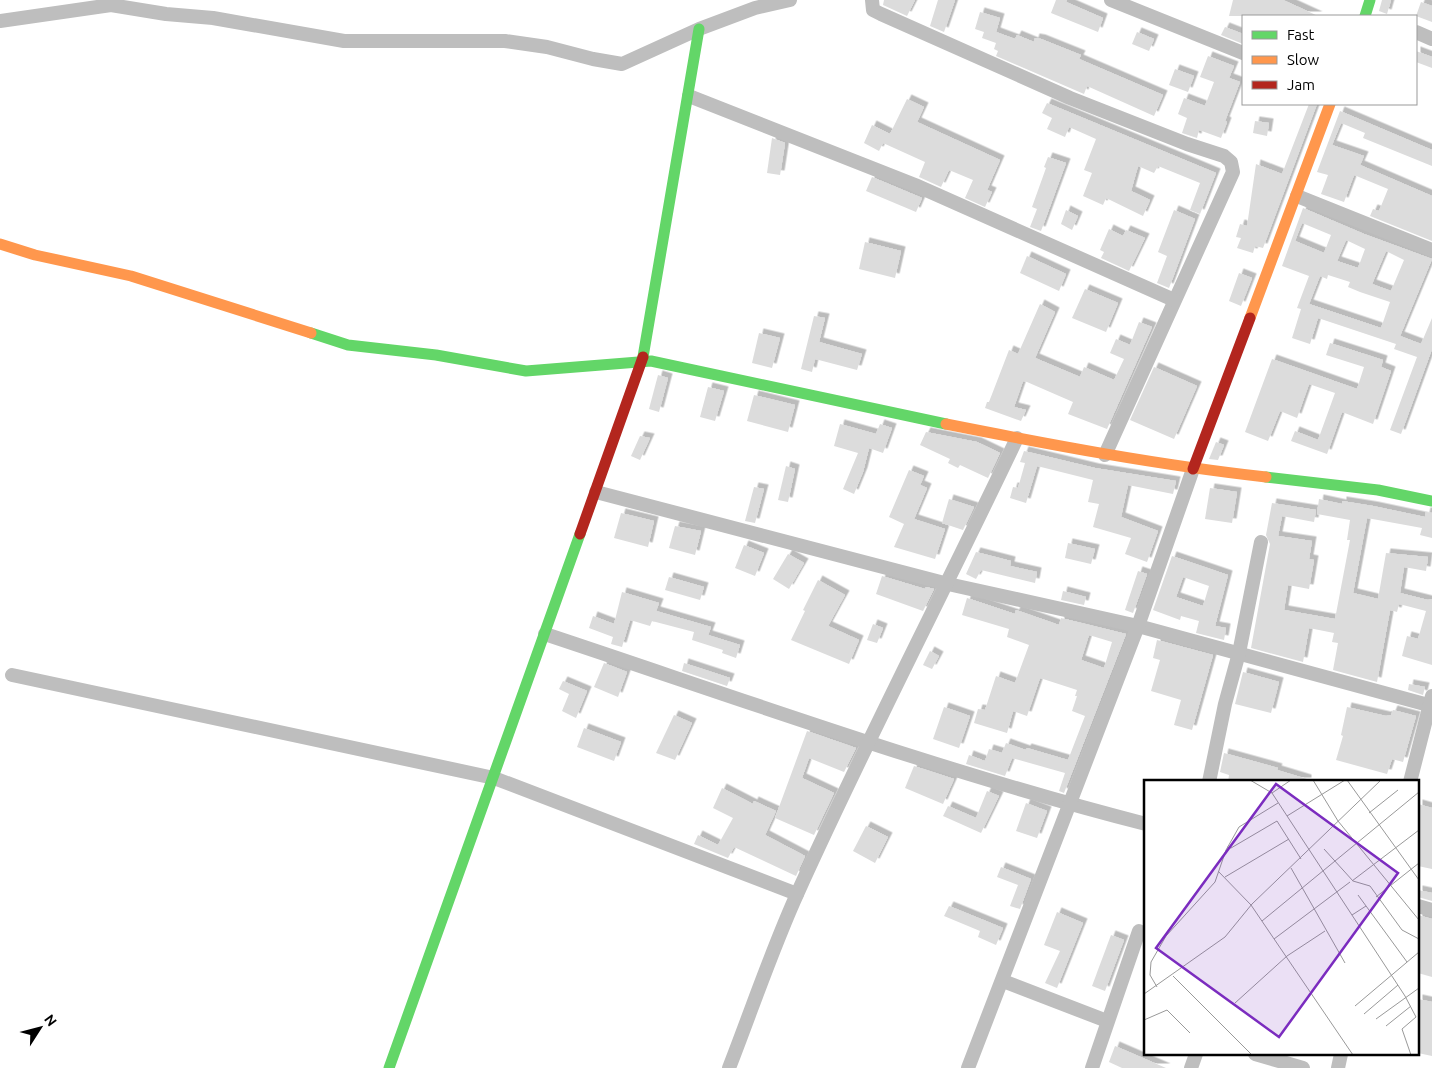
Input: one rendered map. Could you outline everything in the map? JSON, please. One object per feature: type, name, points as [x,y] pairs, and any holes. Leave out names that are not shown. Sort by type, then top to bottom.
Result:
[{"type":"street","points":[[0,21],[112,5],[166,14],[213,18],[344,41],[505,41],[547,47],[593,59],[622,64],[700,29],[755,8],[790,0]]},
{"type":"street","points":[[872,0],[873,10],[881,14],[1070,98],[1224,156],[1231,162],[1233,172],[1105,455]]},
{"type":"street","points":[[1111,0],[1242,53]]},
{"type":"street","points":[[389,1068],[642,361],[700,29]]},
{"type":"street","points":[[1417,32],[1432,39]]},
{"type":"street","points":[[688,96],[916,186],[1174,300]]},
{"type":"street","points":[[968,1068],[1138,626],[1193,469],[1330,105]]},
{"type":"street","points":[[1297,196],[1432,250]]},
{"type":"street","points":[[0,244],[35,255],[131,276],[348,345],[436,355],[526,371],[642,361],[1105,455],[1193,469],[1378,490],[1432,501]]},
{"type":"street","points":[[729,1068],[797,894],[868,742],[948,584],[1017,438]]},
{"type":"street","points":[[596,492],[948,584],[1138,626],[1431,702],[1411,780]]},
{"type":"street","points":[[1209,780],[1225,704],[1239,653],[1261,542]]},
{"type":"street","points":[[545,634],[868,742],[1070,805],[1144,824]]},
{"type":"street","points":[[12,676],[494,778],[797,894]]},
{"type":"street","points":[[1092,1068],[1139,931]]},
{"type":"street","points":[[1003,981],[1107,1021]]},
{"type":"street","points":[[1191,1068],[1195,1056]]},
{"type":"street","points":[[1262,1056],[1303,1068]]},
{"type":"building","points":[[884,0],[915,0],[907,16],[883,5]]},
{"type":"building","points":[[938,0],[955,0],[944,32],[930,26]]},
{"type":"building","points":[[1056,0],[1067,0],[1066,2],[1103,18],[1098,32],[1051,13]]},
{"type":"building","points":[[1233,0],[1283,0],[1316,15],[1242,15],[1229,16]]},
{"type":"building","points":[[1382,0],[1391,0],[1387,14],[1379,11]]},
{"type":"building","points":[[1421,2],[1432,6],[1432,22],[1416,15]]},
{"type":"building","points":[[980,12],[1000,18],[996,32],[1015,39],[1017,35],[1034,42],[1035,38],[1041,39],[1081,55],[1079,59],[1163,95],[1154,116],[1087,86],[1084,94],[996,56],[998,51],[994,49],[996,43],[982,38],[984,32],[975,29]]},
{"type":"building","points":[[1225,27],[1242,34],[1242,44],[1221,35]]},
{"type":"building","points":[[1137,32],[1154,39],[1149,51],[1132,44]]},
{"type":"building","points":[[1417,51],[1432,57],[1432,68],[1417,62]]},
{"type":"building","points":[[1208,56],[1234,66],[1229,78],[1240,82],[1225,121],[1227,122],[1221,138],[1199,130],[1197,138],[1182,133],[1187,118],[1178,114],[1184,98],[1205,106],[1214,82],[1200,77]]},
{"type":"building","points":[[1175,69],[1194,76],[1188,92],[1169,85]]},
{"type":"building","points":[[907,99],[924,107],[917,122],[1000,160],[987,190],[992,192],[985,207],[965,198],[973,180],[949,170],[941,187],[919,177],[925,162],[883,143],[879,151],[864,143],[872,125],[890,134]]},
{"type":"building","points":[[1047,103],[1216,173],[1200,214],[1190,210],[1200,183],[1158,166],[1154,173],[1138,166],[1131,191],[1150,200],[1143,216],[1106,198],[1103,205],[1083,196],[1092,173],[1084,170],[1096,139],[1069,127],[1065,137],[1047,129],[1052,118],[1042,113]]},
{"type":"building","points":[[1309,105],[1317,105],[1263,248],[1255,246],[1253,253],[1237,248],[1241,238],[1236,237],[1240,224],[1247,226],[1256,164],[1282,174]]},
{"type":"building","points":[[1340,111],[1432,150],[1432,166],[1363,138],[1365,133],[1341,123],[1332,145],[1364,156],[1360,165],[1432,196],[1432,241],[1370,216],[1373,209],[1379,211],[1388,189],[1354,175],[1344,202],[1321,194],[1328,175],[1317,172]]},
{"type":"building","points":[[1255,121],[1269,123],[1267,136],[1253,133]]},
{"type":"building","points":[[772,138],[785,143],[780,175],[767,173]]},
{"type":"building","points":[[1048,157],[1066,163],[1041,231],[1030,227],[1037,209],[1032,207]]},
{"type":"building","points":[[872,177],[922,198],[916,212],[866,191]]},
{"type":"building","points":[[1303,208],[1364,234],[1432,259],[1400,336],[1421,344],[1432,318],[1432,349],[1401,434],[1390,430],[1417,357],[1394,349],[1396,344],[1318,318],[1310,344],[1292,338],[1301,309],[1297,308],[1309,276],[1282,266]],"holes":[[[1302,223],[1331,235],[1324,253],[1295,241]],[[1346,240],[1365,249],[1358,268],[1337,261]],[[1386,251],[1404,260],[1391,291],[1372,284]],[[1328,275],[1350,282],[1348,287],[1390,302],[1381,328],[1309,304],[1320,276],[1327,279]]]},
{"type":"building","points":[[1066,210],[1078,216],[1072,230],[1061,224]]},
{"type":"building","points":[[1174,210],[1195,219],[1169,288],[1157,283],[1167,256],[1158,252]]},
{"type":"building","points":[[1109,229],[1123,236],[1126,230],[1145,238],[1129,271],[1101,258],[1104,252],[1100,250]]},
{"type":"building","points":[[865,242],[901,251],[895,278],[859,269]]},
{"type":"building","points":[[1027,256],[1066,274],[1059,291],[1020,273]]},
{"type":"building","points":[[1239,273],[1252,278],[1241,306],[1229,301]]},
{"type":"building","points":[[1085,289],[1118,303],[1106,332],[1072,318]]},
{"type":"building","points":[[1040,304],[1055,312],[1035,358],[1080,377],[1084,367],[1114,380],[1124,359],[1110,353],[1116,339],[1130,345],[1139,322],[1152,327],[1107,429],[1068,414],[1073,402],[1023,381],[1014,407],[1026,410],[1021,421],[985,408],[1009,350],[1018,354]]},
{"type":"building","points":[[814,316],[825,318],[819,342],[862,354],[857,370],[815,359],[812,372],[801,369]]},
{"type":"building","points":[[759,333],[780,338],[772,368],[752,363]]},
{"type":"building","points":[[1330,343],[1383,360],[1381,367],[1391,371],[1373,424],[1342,412],[1327,454],[1291,441],[1295,431],[1318,440],[1335,393],[1309,384],[1297,418],[1280,411],[1268,441],[1245,432],[1272,359],[1357,389],[1364,367],[1326,355]]},
{"type":"building","points":[[1154,367],[1197,386],[1174,439],[1130,420]]},
{"type":"building","points":[[658,375],[668,378],[659,412],[649,409]]},
{"type":"building","points":[[708,387],[724,391],[715,421],[700,417]]},
{"type":"building","points":[[754,395],[795,405],[788,432],[747,421]]},
{"type":"building","points":[[840,424],[876,434],[880,424],[892,428],[883,453],[869,448],[863,472],[854,494],[843,489],[858,453],[834,446]]},
{"type":"building","points":[[926,432],[977,442],[1000,453],[988,478],[960,465],[958,468],[948,463],[950,459],[920,445]]},
{"type":"building","points":[[640,436],[650,438],[640,460],[631,456]]},
{"type":"building","points":[[1216,442],[1224,445],[1218,460],[1209,459]]},
{"type":"building","points":[[1024,451],[1095,468],[1176,481],[1173,494],[1128,485],[1121,517],[1158,531],[1147,562],[1125,554],[1131,538],[1093,527],[1099,504],[1088,502],[1093,480],[1037,466],[1026,503],[1010,498],[1013,487],[1018,488],[1025,463],[1020,462]]},
{"type":"building","points":[[786,466],[795,469],[788,502],[778,500]]},
{"type":"building","points":[[909,470],[924,476],[920,485],[927,488],[914,519],[945,529],[935,559],[894,547],[904,524],[889,517]]},
{"type":"building","points":[[754,487],[764,489],[755,523],[745,521]]},
{"type":"building","points":[[1210,488],[1237,492],[1232,523],[1205,519]]},
{"type":"building","points":[[949,499],[974,507],[963,530],[942,523]]},
{"type":"building","points":[[1319,499],[1342,504],[1342,501],[1373,506],[1425,517],[1426,512],[1432,513],[1432,538],[1420,535],[1422,528],[1367,518],[1353,593],[1378,599],[1386,553],[1428,557],[1426,571],[1404,567],[1400,593],[1428,600],[1432,599],[1432,665],[1402,656],[1407,636],[1418,639],[1426,611],[1399,604],[1397,612],[1390,610],[1377,682],[1333,670],[1338,643],[1332,642],[1334,633],[1309,628],[1303,662],[1251,648],[1270,544],[1266,535],[1272,503],[1316,510],[1314,522],[1282,516],[1278,536],[1312,541],[1309,559],[1314,560],[1309,589],[1288,585],[1284,610],[1335,619],[1350,540],[1347,540],[1350,520],[1317,514]]},
{"type":"building","points":[[621,513],[654,521],[648,547],[614,538]]},
{"type":"building","points":[[675,526],[701,531],[695,555],[669,548]]},
{"type":"building","points":[[1068,543],[1095,549],[1091,564],[1065,558]]},
{"type":"building","points":[[744,545],[764,553],[755,576],[735,568]]},
{"type":"building","points":[[976,552],[1011,561],[1010,566],[1037,572],[1035,583],[981,570],[976,579],[966,574]]},
{"type":"building","points":[[788,554],[804,563],[789,589],[773,579]]},
{"type":"building","points":[[1172,556],[1228,575],[1215,626],[1226,628],[1224,640],[1196,633],[1199,621],[1181,616],[1180,620],[1153,610]],"holes":[[[1183,577],[1209,586],[1203,606],[1176,597]]]},
{"type":"building","points":[[1138,571],[1147,574],[1133,613],[1125,610]]},
{"type":"building","points":[[882,576],[925,589],[926,587],[934,589],[923,611],[876,594]]},
{"type":"building","points":[[669,577],[704,587],[700,600],[665,590]]},
{"type":"building","points":[[818,580],[845,595],[828,626],[859,640],[849,664],[791,640]]},
{"type":"building","points":[[1063,591],[1086,597],[1084,605],[1061,600]]},
{"type":"building","points":[[622,592],[659,603],[656,611],[711,627],[708,635],[740,645],[736,658],[722,653],[723,650],[692,640],[694,632],[652,621],[650,626],[630,620],[622,647],[611,644],[613,637],[589,628],[593,616],[614,624]]},
{"type":"building","points":[[967,598],[1015,614],[1016,610],[1059,625],[1061,618],[1126,634],[1064,793],[1059,791],[1065,773],[1012,758],[1005,776],[966,764],[969,755],[985,761],[989,749],[1002,753],[1006,743],[1068,760],[1085,716],[1072,711],[1077,690],[1040,678],[1027,716],[1013,711],[1007,733],[974,723],[978,709],[985,710],[996,676],[1015,683],[1029,645],[1007,637],[1009,629],[962,615]],"holes":[[[1089,635],[1112,642],[1104,668],[1081,660]]]},
{"type":"building","points":[[873,624],[883,628],[877,643],[867,640]]},
{"type":"building","points":[[1157,640],[1213,655],[1192,730],[1174,725],[1181,700],[1151,691],[1160,660],[1153,658]]},
{"type":"building","points":[[930,651],[939,656],[932,669],[923,665]]},
{"type":"building","points":[[604,663],[627,672],[618,697],[594,687]]},
{"type":"building","points":[[684,663],[730,678],[727,686],[682,671]]},
{"type":"building","points":[[1243,672],[1279,682],[1271,713],[1235,704]]},
{"type":"building","points":[[563,681],[587,691],[576,718],[562,711],[569,694],[559,689]]},
{"type":"building","points":[[1409,684],[1425,687],[1423,695],[1408,690]]},
{"type":"building","points":[[944,707],[970,716],[959,748],[933,739]]},
{"type":"building","points":[[1347,707],[1386,716],[1391,715],[1393,710],[1416,716],[1403,762],[1392,759],[1387,774],[1336,760],[1343,736],[1341,735]]},
{"type":"building","points":[[674,715],[692,723],[675,760],[656,753]]},
{"type":"building","points":[[584,728],[621,742],[614,761],[577,747]]},
{"type":"building","points":[[807,731],[856,748],[844,772],[809,758],[802,778],[834,793],[814,835],[775,818]]},
{"type":"building","points":[[1224,753],[1278,768],[1277,770],[1307,780],[1228,780],[1229,775],[1220,772]]},
{"type":"building","points":[[914,766],[954,779],[943,804],[905,788]]},
{"type":"building","points":[[722,788],[753,804],[754,801],[776,811],[765,835],[805,856],[796,876],[734,847],[728,858],[694,844],[698,835],[718,845],[733,818],[713,808]]},
{"type":"building","points":[[987,791],[999,796],[981,833],[943,816],[948,806],[976,818]]},
{"type":"building","points":[[1026,803],[1047,811],[1037,838],[1016,831]]},
{"type":"building","points":[[1420,805],[1432,808],[1432,869],[1420,866]]},
{"type":"building","points":[[866,826],[888,837],[875,863],[853,851]]},
{"type":"building","points":[[1001,867],[1031,879],[1020,909],[1010,906],[1018,885],[997,877]]},
{"type":"building","points":[[1420,890],[1432,893],[1432,901],[1420,898]]},
{"type":"building","points":[[949,906],[1003,928],[996,945],[978,937],[980,931],[944,916]]},
{"type":"building","points":[[1057,912],[1083,923],[1057,988],[1045,983],[1060,951],[1044,945]]},
{"type":"building","points":[[1420,916],[1432,919],[1432,977],[1420,974]]},
{"type":"building","points":[[1111,935],[1124,940],[1105,991],[1092,986]]},
{"type":"building","points":[[1420,999],[1432,1002],[1432,1056],[1420,1053]]},
{"type":"building","points":[[1115,1046],[1166,1068],[1122,1068],[1109,1062]]},
{"type":"traffic: fast","points":[[1365,15],[1370,0]]},
{"type":"traffic: fast","points":[[643,357],[699,29]]},
{"type":"traffic: fast","points":[[311,333],[348,345],[436,355],[526,371],[651,361],[946,424]]},
{"type":"traffic: fast","points":[[1266,477],[1378,490],[1432,501]]},
{"type":"traffic: fast","points":[[389,1068],[580,534]]},
{"type":"traffic: slow","points":[[1250,318],[1330,105]]},
{"type":"traffic: slow","points":[[0,244],[35,255],[131,276],[311,333]]},
{"type":"traffic: slow","points":[[946,424],[1105,454],[1185,467],[1266,477]]},
{"type":"traffic: jam","points":[[1193,469],[1250,318]]},
{"type":"traffic: jam","points":[[580,534],[643,357]]}]
